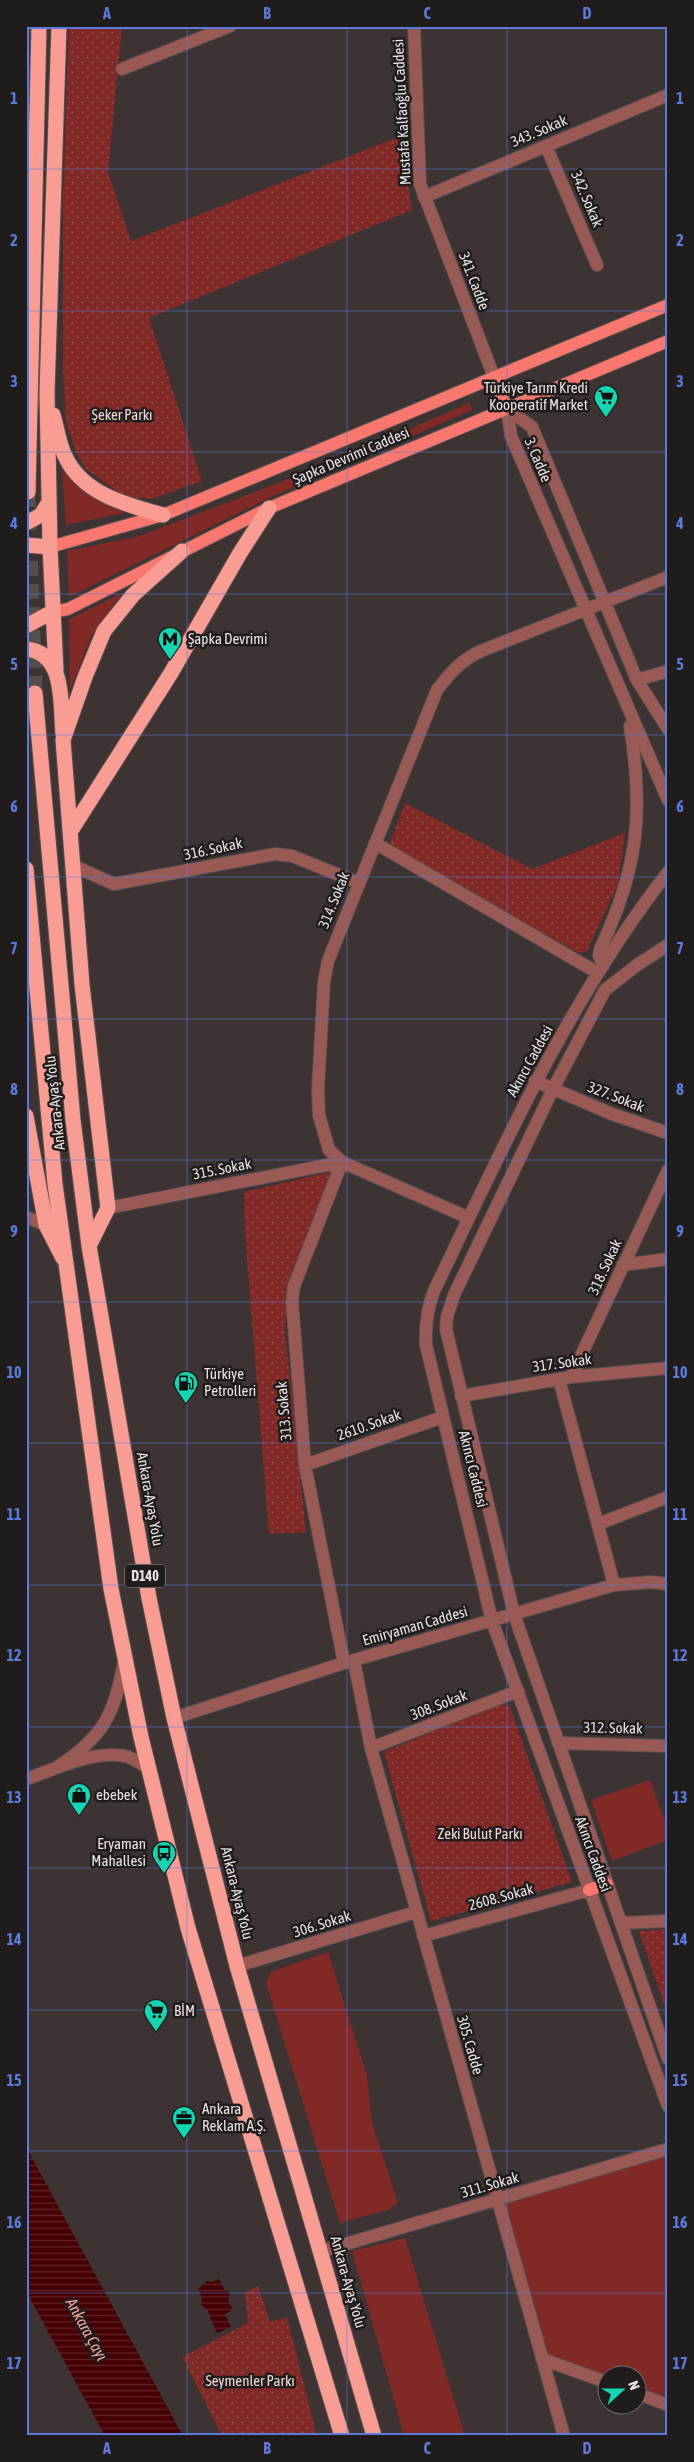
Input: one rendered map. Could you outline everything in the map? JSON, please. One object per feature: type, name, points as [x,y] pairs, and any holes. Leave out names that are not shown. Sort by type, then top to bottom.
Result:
[{"type":"highway","points":[[28,492],[39,26]]},
{"type":"highway","points":[[59,26],[48,393],[50,547],[56,670],[72,829],[82,985],[108,1208],[88,1246]]},
{"type":"highway","points":[[48,393],[65,456],[75,471],[87,483],[118,503],[163,515]]},
{"type":"highway","points":[[26,523],[41,515],[49,502]]},
{"type":"highway","points":[[72,829],[170,673],[240,553],[269,508]]},
{"type":"highway","points":[[26,545],[50,547]]},
{"type":"highway","points":[[63,740],[85,677],[104,631],[134,595],[182,551]]},
{"type":"highway","points":[[26,626],[52,612]]},
{"type":"highway","points":[[26,650],[47,657],[56,670]]},
{"type":"highway","name":"Ankara-Ayaş Yolu","points":[[36,693],[73,1120],[88,1246],[149,1598],[174,1718],[237,1966],[322,2251],[374,2436]]},
{"type":"highway","name":"Ankara-Ayaş Yolu","points":[[26,869],[55,1184],[69,1270],[111,1589],[149,1769],[188,1928],[342,2436]]},
{"type":"highway","points":[[26,1116],[46,1225],[69,1270]]},
{"type":"main road","name":"Şapka Devrimi Caddesi","points":[[50,547],[163,515],[668,305]]},
{"type":"main road","name":"Şapka Devrimi Caddesi","points":[[52,612],[68,609],[269,508],[668,341]]},
{"type":"main road","points":[[494,377],[507,409]]},
{"type":"main road","points":[[589,1890],[607,1884]]},
{"type":"street","points":[[122,69],[230,26]]},
{"type":"street","name":"Mustafa Kalfaoğlu Caddesi","points":[[414,26],[418,171],[424,197]]},
{"type":"street","name":"343. Sokak","points":[[424,197],[668,95]]},
{"type":"street","name":"342. Sokak","points":[[546,146],[597,265]]},
{"type":"street","name":"341. Cadde","points":[[424,197],[494,377]]},
{"type":"street","name":"3. Cadde","points":[[507,409],[532,427],[637,680],[668,729]]},
{"type":"street","name":"3. Cadde","points":[[507,409],[511,436],[668,800]]},
{"type":"street","name":"314. Sokak","points":[[469,1218],[342,1162],[329,1150],[323,1133],[318,1089],[324,982],[328,961],[437,690],[450,673],[465,658],[668,577]]},
{"type":"street","points":[[637,680],[668,671]]},
{"type":"street","points":[[601,970],[599,955],[625,891],[633,856],[637,819],[636,760],[627,706]]},
{"type":"street","points":[[375,843],[601,970]]},
{"type":"street","name":"316. Sokak","points":[[74,866],[101,880],[114,884],[275,854],[292,856],[359,883]]},
{"type":"street","name":"Akıncı Caddesi","points":[[668,872],[618,939],[536,1081],[434,1291],[426,1318],[426,1345],[492,1620],[668,2106]]},
{"type":"street","name":"Akıncı Caddesi","points":[[668,945],[637,965],[605,990],[553,1089],[450,1306],[446,1329],[514,1614],[668,2059]]},
{"type":"street","points":[[637,965],[668,955]]},
{"type":"street","name":"327. Sokak","points":[[536,1081],[612,1114],[668,1133]]},
{"type":"street","name":"315. Sokak","points":[[108,1208],[342,1162]]},
{"type":"street","name":"313. Sokak","points":[[342,1162],[294,1286],[292,1301],[305,1465],[349,1662]]},
{"type":"street","name":"318. Sokak","points":[[565,1378],[623,1266],[668,1170]]},
{"type":"street","points":[[26,1217],[46,1225]]},
{"type":"street","points":[[623,1266],[668,1260]]},
{"type":"street","name":"317. Sokak","points":[[461,1396],[565,1378],[668,1368]]},
{"type":"street","points":[[565,1378],[598,1524],[614,1585]]},
{"type":"street","name":"2610. Sokak","points":[[305,1465],[443,1417]]},
{"type":"street","points":[[598,1524],[668,1497]]},
{"type":"street","name":"Emiryaman Caddesi","points":[[174,1718],[349,1662],[614,1585],[651,1582],[668,1584]]},
{"type":"street","points":[[56,1768],[77,1755],[110,1716],[118,1697],[125,1658]]},
{"type":"street","name":"305. Cadde","points":[[349,1662],[416,1912],[564,2436]]},
{"type":"street","name":"308. Sokak","points":[[371,1748],[518,1691]]},
{"type":"street","name":"312. Sokak","points":[[558,1743],[668,1746]]},
{"type":"street","points":[[26,1779],[94,1757],[126,1757],[149,1769]]},
{"type":"street","name":"2608. Sokak","points":[[423,1936],[589,1890]]},
{"type":"street","name":"306. Sokak","points":[[237,1966],[416,1912]]},
{"type":"street","points":[[620,1924],[668,1921]]},
{"type":"street","name":"311. Sokak","points":[[322,2251],[668,2149]]},
{"type":"street","points":[[542,2358],[596,2378]]},
{"type":"street","points":[[646,2397],[668,2405]]},
{"type":"green space","name":"Şeker Parkı","points":[[69,26],[122,26],[108,172],[131,241],[404,135],[406,172],[412,210],[149,318],[202,481],[153,499],[125,497],[86,469],[76,453],[66,421],[63,374],[63,200]]},
{"type":"green space","points":[[470,403],[472,410],[273,496],[69,597],[67,551],[140,536],[317,468]]},
{"type":"green space","points":[[62,467],[83,491],[125,513],[66,525]]},
{"type":"green space","points":[[122,593],[91,637],[70,690],[69,619]]},
{"type":"green space","points":[[405,803],[532,869],[625,833],[618,884],[587,951],[579,953],[389,846]]},
{"type":"green space","points":[[330,1172],[322,1201],[288,1283],[285,1333],[306,1532],[269,1534],[245,1233],[244,1192]]},
{"type":"green space","name":"Zeki Bulut Parkı","points":[[501,1703],[510,1707],[572,1882],[431,1921],[384,1752]]},
{"type":"green space","points":[[650,1780],[668,1829],[668,1840],[612,1861],[591,1800]]},
{"type":"green space","points":[[668,1929],[668,2016],[639,1931]]},
{"type":"green space","points":[[328,1952],[367,2075],[372,2123],[398,2203],[388,2210],[340,2223],[266,1983],[271,1972]]},
{"type":"green space","points":[[668,2149],[668,2405],[646,2396],[646,2364],[596,2364],[596,2378],[542,2359],[497,2201]]},
{"type":"green space","points":[[405,2238],[465,2436],[404,2436],[352,2251]]},
{"type":"green space","name":"Seymenler Parkı","points":[[258,2286],[270,2322],[287,2317],[317,2436],[222,2436],[182,2357],[248,2323],[245,2292]]},
{"type":"water","name":"Ankara Çayı","points":[[26,2147],[183,2436],[105,2436],[26,2291]]},
{"type":"water","points":[[219,2279],[224,2289],[230,2293],[228,2300],[233,2310],[225,2314],[231,2327],[217,2333],[207,2309],[201,2305],[202,2298],[198,2289],[207,2281],[212,2282]]},
{"type":"tunnel","points":[[28,492],[35,693]]},
{"type":"place","name":"Türkiye Tarım Kredi Kooperatif Market","points":[[606,418]]},
{"type":"place","name":"Şapka Devrimi","points":[[170,660]]},
{"type":"place","name":"Türkiye Petrolleri","points":[[186,1404]]},
{"type":"place","name":"ebebek","points":[[79,1816]]},
{"type":"place","name":"Eryaman Mahallesi","points":[[164,1874]]},
{"type":"place","name":"BİM","points":[[156,2032]]},
{"type":"place","name":"Ankara Reklam A.Ş.","points":[[184,2139]]}]
